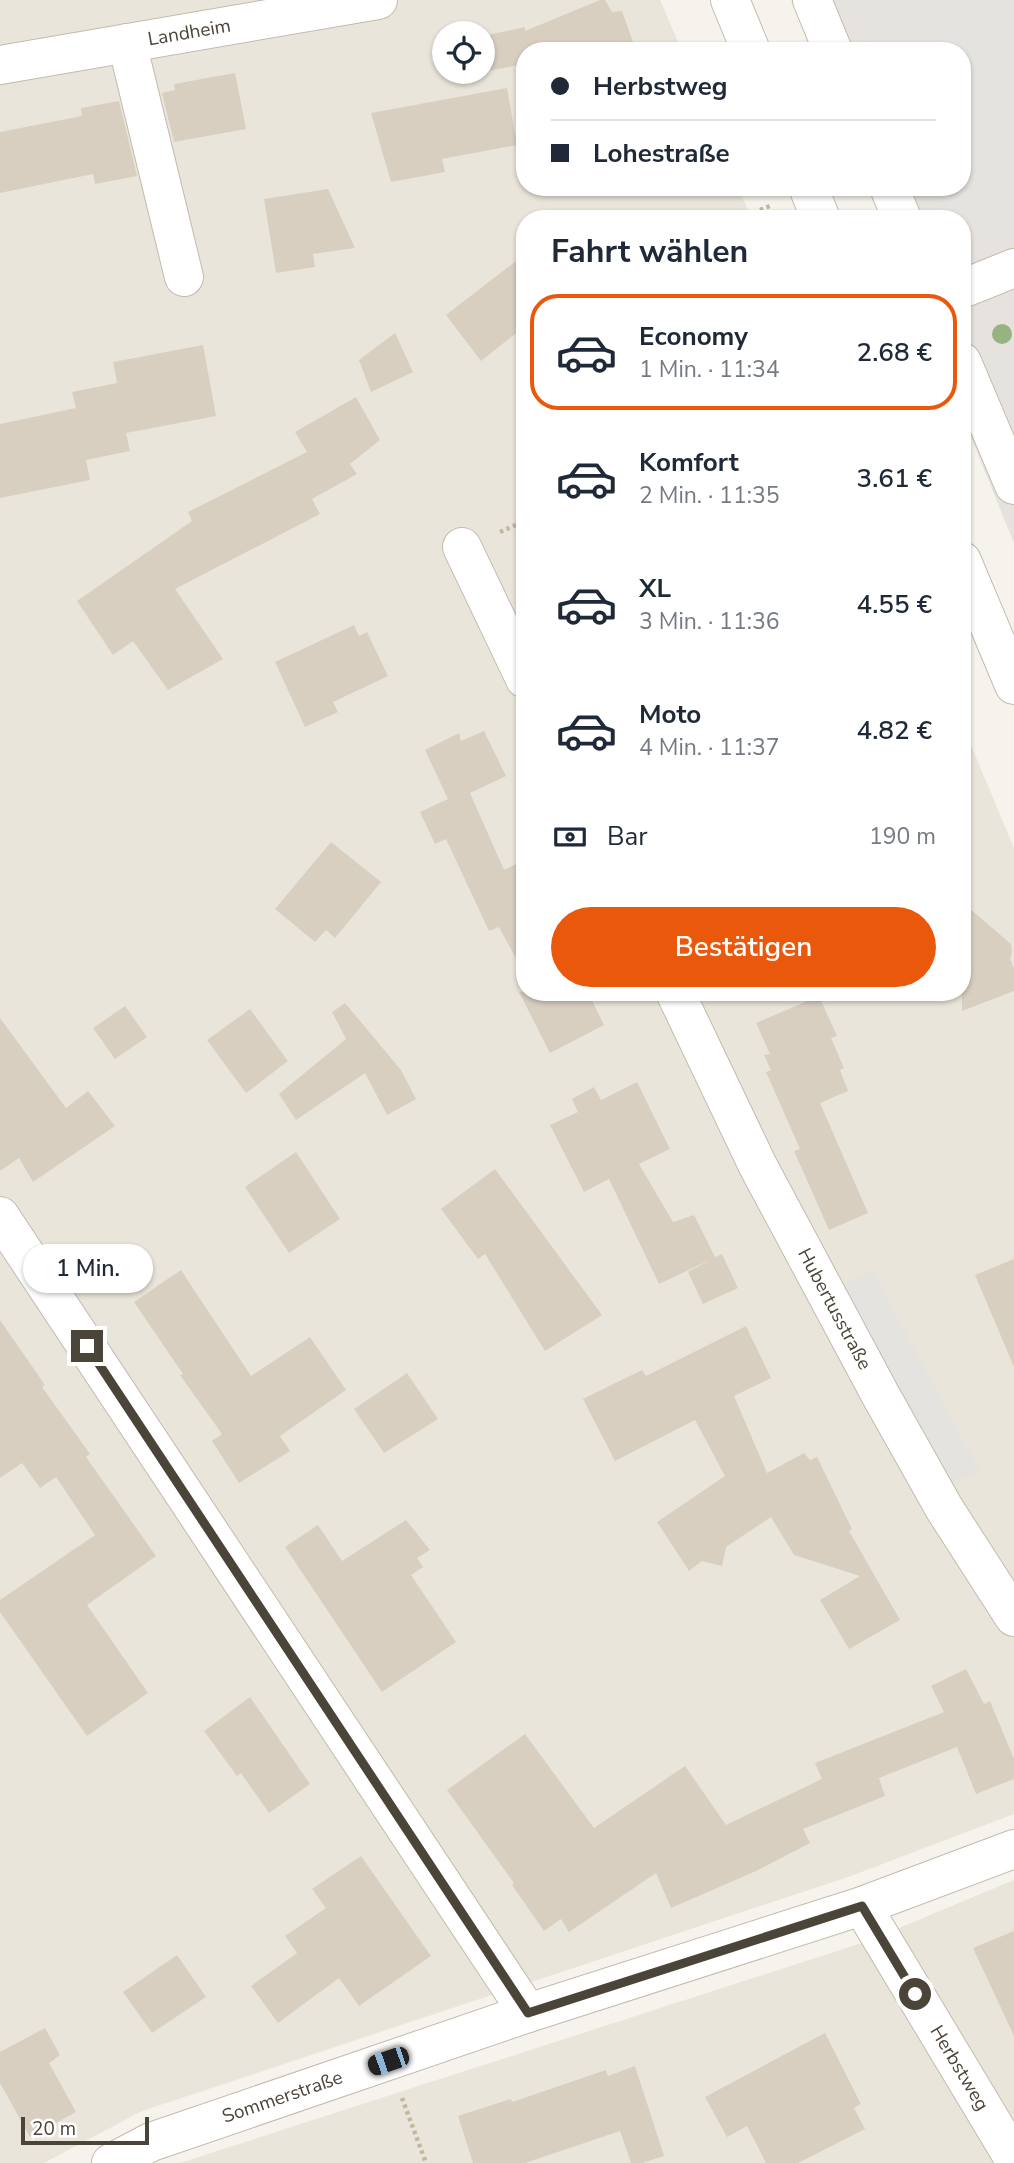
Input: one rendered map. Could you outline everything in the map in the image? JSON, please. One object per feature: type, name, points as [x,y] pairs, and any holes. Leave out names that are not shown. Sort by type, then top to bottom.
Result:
[{"type":"street","name":"Landheim","points":[[0,65],[378,0]]},
{"type":"street","points":[[730,0],[747,42]]},
{"type":"street","points":[[812,0],[829,42]]},
{"type":"street","points":[[127,43],[184,277]]},
{"type":"street","points":[[971,285],[1014,268]]},
{"type":"street","points":[[971,383],[1014,485]]},
{"type":"street","points":[[462,547],[516,660]]},
{"type":"street","points":[[971,582],[1014,685]]},
{"type":"street","name":"Hubertusstraße","points":[[679,1001],[758,1166],[880,1394],[944,1508],[1014,1617]]},
{"type":"street","points":[[0,1216],[528,2013]]},
{"type":"street","name":"Sommerstraße","points":[[111,2163],[151,2142],[528,2013],[862,1906],[1014,1849]]},
{"type":"street","name":"Herbstweg","points":[[862,1906],[1014,2159]]},
{"type":"path","points":[[388,2061],[426,2163]]},
{"type":"shaded area","points":[[0,0],[660,0],[678,42],[516,42],[516,196],[742,196],[748,210],[516,210],[516,1001],[971,1001],[971,745],[1014,848],[1014,1814],[851,1876],[142,2111],[44,2163],[0,2163]]},
{"type":"shaded area","points":[[791,0],[1014,0],[1014,543],[971,438],[971,210],[877,210],[872,196],[971,196],[971,42],[808,42]]},
{"type":"shaded area","points":[[853,0],[1014,0],[1014,226],[988,237],[976,209],[941,210],[936,196],[971,196],[971,42],[870,42]]},
{"type":"shaded area","points":[[1014,345],[1014,426],[986,357]]},
{"type":"shaded area","points":[[872,1270],[979,1470],[951,1485],[843,1285]]},
{"type":"shaded area","points":[[1014,1880],[1014,2163],[180,2163],[868,1941]]},
{"type":"building","points":[[605,0],[612,12],[622,11],[633,42],[516,42],[516,66],[495,70],[495,33],[525,27],[525,31]]},
{"type":"building","points":[[235,73],[246,129],[174,142],[162,93],[175,90],[174,84]]},
{"type":"building","points":[[507,88],[516,145],[442,159],[445,172],[391,182],[371,113]]},
{"type":"building","points":[[119,101],[137,176],[95,184],[93,174],[0,193],[0,132],[82,116],[81,108]]},
{"type":"building","points":[[328,189],[355,248],[313,254],[315,267],[276,273],[264,199]]},
{"type":"building","points":[[516,261],[516,333],[481,361],[446,315]]},
{"type":"building","points":[[395,333],[413,372],[371,392],[359,360]]},
{"type":"building","points":[[203,345],[216,416],[126,433],[130,451],[86,460],[90,480],[0,498],[0,424],[76,408],[72,392],[117,383],[113,362]]},
{"type":"building","points":[[356,397],[380,440],[350,464],[357,474],[312,499],[320,514],[175,589],[223,659],[168,690],[133,641],[113,655],[77,601],[192,521],[188,512],[307,452],[295,432]]},
{"type":"building","points":[[354,625],[359,636],[367,632],[388,676],[333,702],[338,712],[305,727],[275,662]]},
{"type":"building","points":[[484,731],[506,776],[470,793],[504,870],[516,864],[516,958],[499,927],[489,931],[446,839],[435,844],[420,812],[448,799],[425,750],[459,733],[461,741]]},
{"type":"building","points":[[331,842],[381,882],[335,938],[326,930],[315,942],[275,909]]},
{"type":"building","points":[[971,910],[1011,944],[1014,991],[962,1011],[962,1001],[971,1001]]},
{"type":"building","points":[[524,1001],[592,1001],[604,1025],[550,1053]]},
{"type":"building","points":[[807,1001],[821,1001],[837,1036],[831,1038],[844,1068],[840,1070],[848,1091],[820,1103],[868,1213],[829,1230],[794,1151],[800,1149],[766,1072],[771,1070],[764,1055],[770,1054],[756,1023]]},
{"type":"building","points":[[345,1003],[401,1070],[416,1099],[387,1115],[365,1073],[296,1120],[279,1094],[346,1039],[332,1012]]},
{"type":"building","points":[[125,1006],[147,1037],[115,1059],[93,1028]]},
{"type":"building","points":[[250,1009],[288,1061],[246,1093],[207,1040]]},
{"type":"building","points":[[0,1018],[66,1108],[88,1091],[115,1126],[33,1182],[19,1158],[0,1171]]},
{"type":"building","points":[[637,1082],[670,1149],[639,1164],[673,1222],[694,1215],[715,1257],[722,1254],[738,1288],[703,1304],[688,1272],[710,1260],[659,1284],[609,1179],[584,1192],[550,1125],[578,1112],[572,1099],[594,1087],[601,1100]]},
{"type":"building","points":[[296,1152],[340,1219],[289,1253],[245,1187]]},
{"type":"building","points":[[495,1169],[602,1315],[545,1351],[485,1254],[478,1259],[441,1209]]},
{"type":"building","points":[[1014,1259],[1014,1367],[975,1275]]},
{"type":"building","points":[[181,1270],[251,1376],[310,1337],[346,1390],[280,1436],[290,1451],[239,1483],[212,1441],[222,1434],[180,1375],[183,1374],[134,1302]]},
{"type":"building","points":[[0,1320],[45,1385],[42,1387],[90,1454],[86,1457],[156,1556],[87,1605],[148,1693],[87,1736],[0,1612],[0,1600],[95,1535],[56,1477],[40,1488],[22,1463],[0,1478]]},
{"type":"building","points":[[746,1326],[771,1378],[734,1396],[767,1473],[804,1453],[810,1460],[817,1457],[852,1529],[849,1531],[900,1620],[849,1649],[820,1600],[860,1576],[794,1555],[771,1517],[726,1547],[722,1566],[702,1561],[689,1571],[657,1522],[725,1476],[695,1420],[615,1461],[583,1399],[642,1370],[646,1376]]},
{"type":"building","points":[[407,1373],[438,1419],[384,1453],[354,1409]]},
{"type":"building","points":[[406,1520],[430,1550],[417,1558],[423,1567],[411,1575],[456,1642],[382,1692],[285,1547],[318,1525],[342,1561]]},
{"type":"building","points":[[966,1669],[984,1704],[990,1701],[1014,1759],[1014,1779],[976,1794],[957,1747],[879,1778],[885,1796],[803,1829],[810,1843],[756,1871],[671,1908],[656,1873],[569,1932],[561,1919],[544,1931],[512,1885],[514,1883],[447,1790],[525,1734],[594,1828],[685,1766],[726,1825],[822,1779],[815,1763],[944,1712],[931,1686]]},
{"type":"building","points":[[250,1697],[310,1784],[269,1813],[241,1773],[237,1776],[204,1731]]},
{"type":"building","points":[[361,1856],[431,1956],[359,2006],[339,1978],[278,2023],[251,1986],[297,1953],[285,1936],[326,1908],[312,1889]]},
{"type":"building","points":[[1014,1931],[1014,2036],[973,1948]]},
{"type":"building","points":[[177,1955],[206,1997],[152,2033],[123,1992]]},
{"type":"building","points":[[45,2028],[60,2055],[49,2063],[76,2112],[30,2137],[0,2083],[0,2052]]},
{"type":"building","points":[[825,2033],[861,2104],[854,2108],[865,2129],[798,2163],[766,2163],[747,2126],[727,2137],[705,2097]]},
{"type":"building","points":[[635,2066],[664,2156],[642,2163],[631,2163],[620,2131],[525,2163],[473,2163],[458,2116],[511,2099],[512,2102],[606,2070],[608,2076]]},
{"type":"route","points":[[87,1346],[528,2013],[862,1906],[915,1994]]}]
